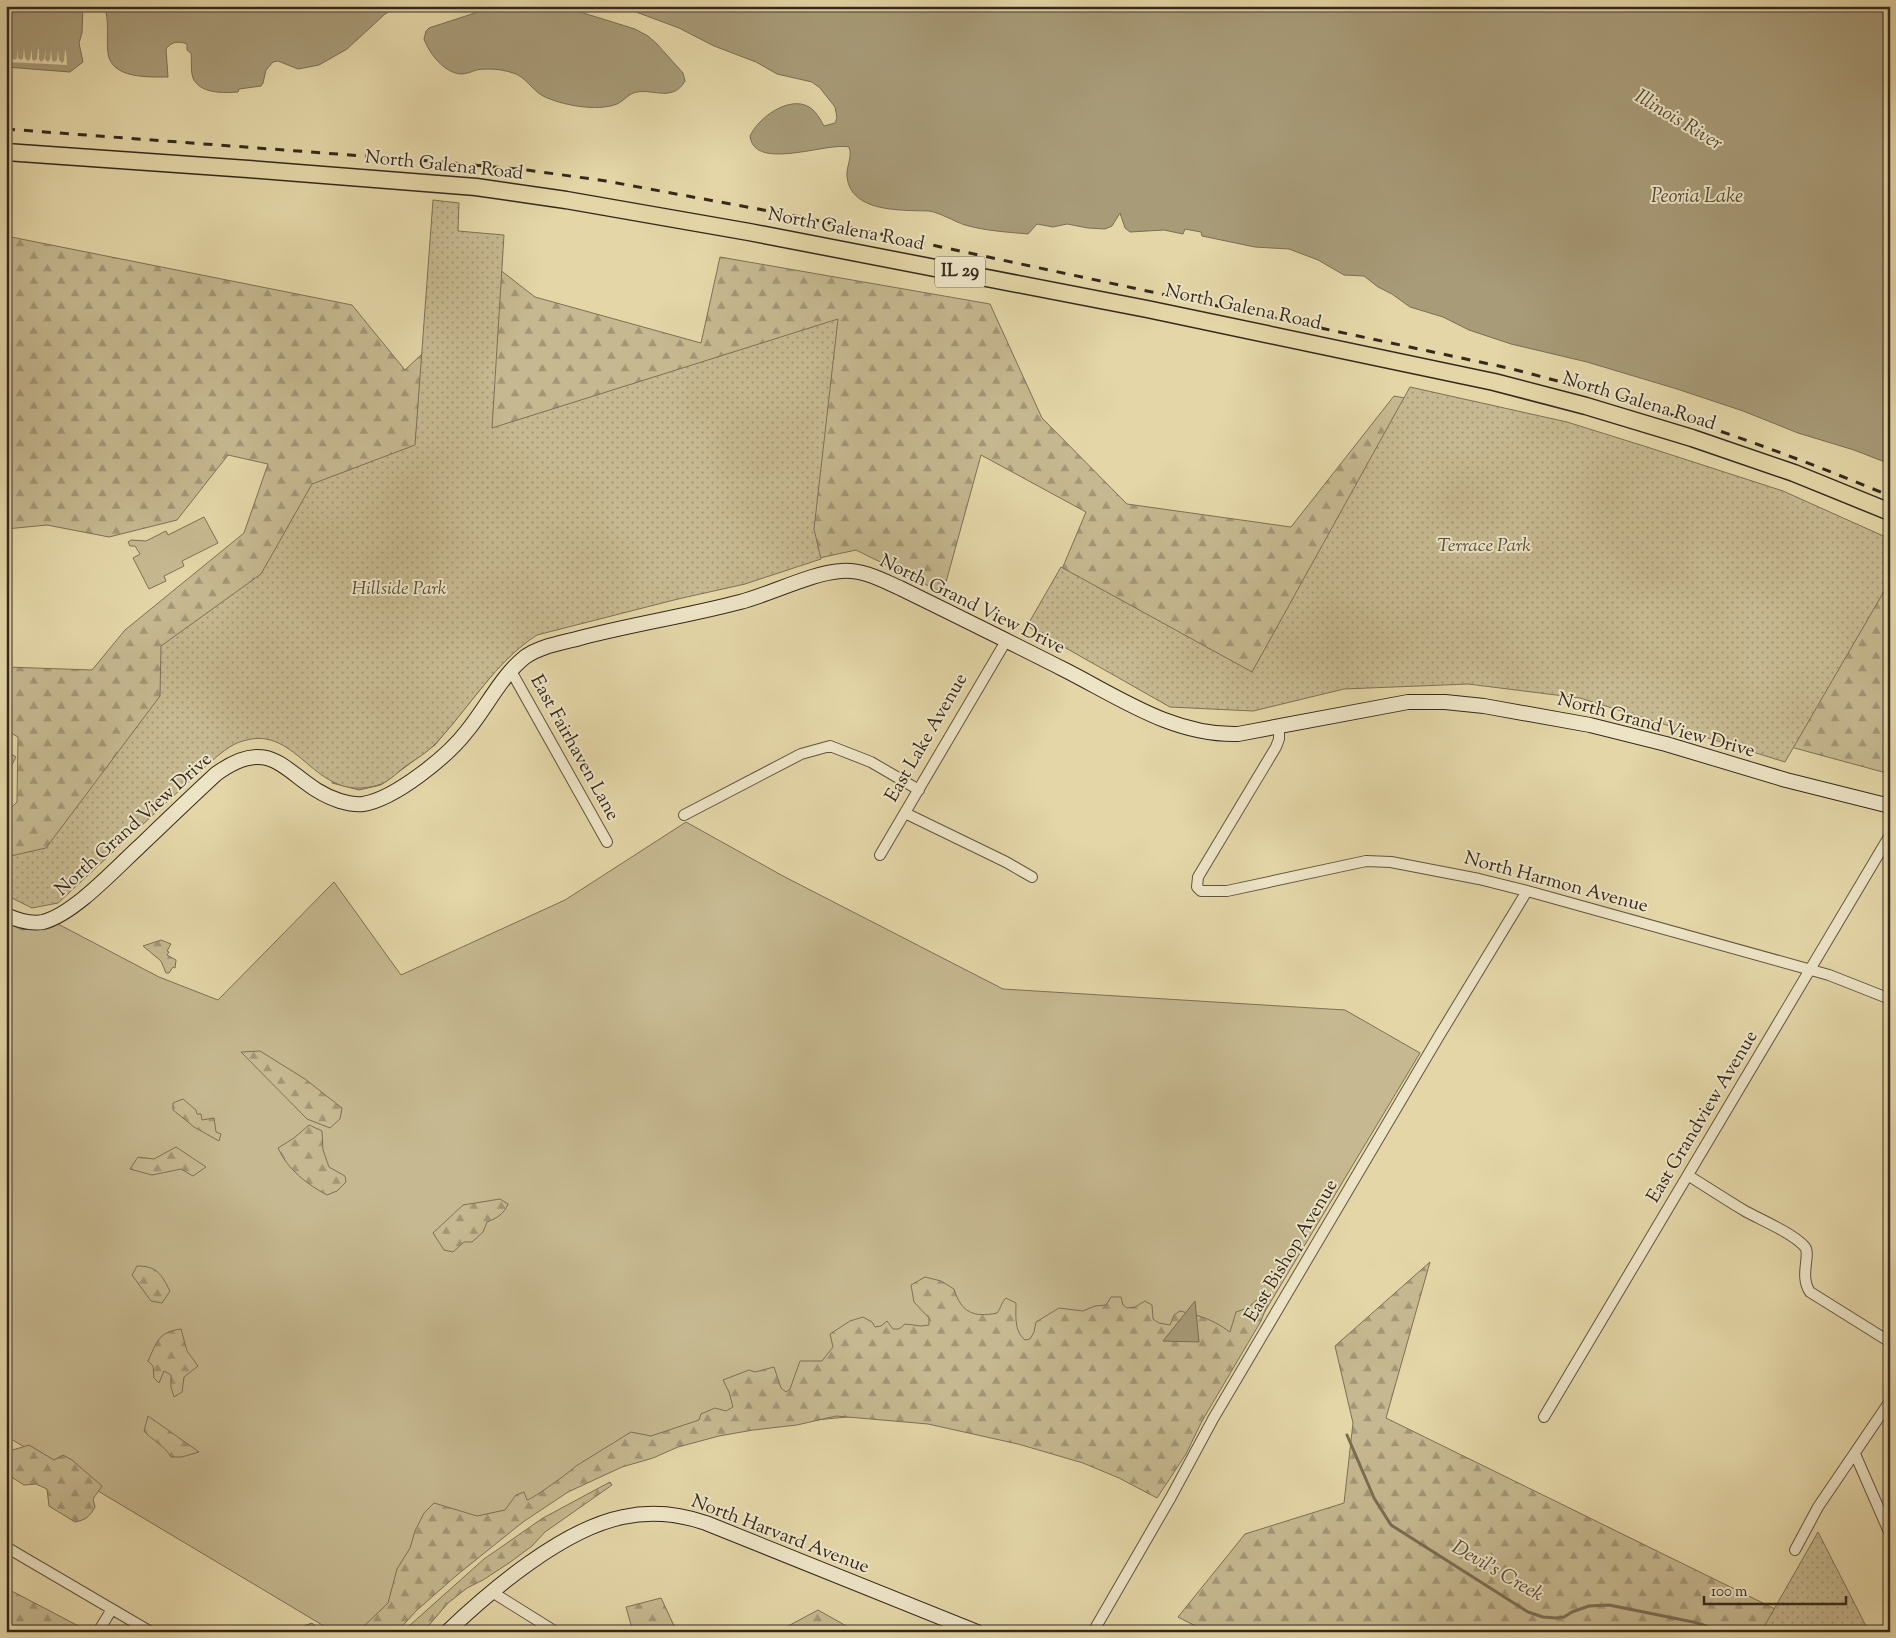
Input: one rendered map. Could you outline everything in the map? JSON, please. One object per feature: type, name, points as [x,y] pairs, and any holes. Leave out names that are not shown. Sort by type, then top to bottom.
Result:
[{"type":"main road","name":"North Galena Road","points":[[6,152],[476,187],[566,200],[749,232],[1147,309],[1509,386],[1586,406],[1692,438],[1786,470],[1890,512]]},
{"type":"street","name":"North Grand View Drive","points":[[6,915],[40,922],[67,910],[101,882],[226,766],[246,758],[261,756],[274,760],[318,791],[335,800],[349,804],[363,804],[378,799],[414,779],[458,742],[511,671],[527,656],[549,646],[604,631],[740,602],[823,574],[844,571],[867,574],[900,588],[1140,710],[1174,725],[1205,732],[1223,734],[1244,733],[1408,702],[1445,702],[1484,706],[1603,728],[1779,778],[1890,806]]},
{"type":"street","name":"East Lake Avenue","points":[[880,855],[1006,641]]},
{"type":"street","name":"East Fairhaven Lane","points":[[511,671],[607,842]]},
{"type":"street","name":"North Harmon Avenue","points":[[1279,727],[1279,739],[1276,746],[1198,877],[1196,885],[1201,891],[1227,891],[1354,863],[1376,860],[1404,864],[1527,891],[1810,970],[1846,981],[1890,999]]},
{"type":"street","points":[[684,815],[801,754],[830,746],[871,762],[919,790]]},
{"type":"street","points":[[905,813],[1006,862],[1032,877]]},
{"type":"street","name":"East Grandview Avenue","points":[[1544,1416],[1689,1176],[1890,836]]},
{"type":"street","name":"East Bishop Avenue","points":[[1093,1632],[1171,1497],[1213,1419],[1439,1036],[1527,891]]},
{"type":"street","points":[[1689,1176],[1800,1243],[1807,1251],[1804,1278],[1810,1292],[1890,1342]]},
{"type":"street","points":[[1795,1550],[1818,1507],[1890,1401]]},
{"type":"street","points":[[1855,1454],[1890,1533]]},
{"type":"street","name":"North Harvard Avenue","points":[[492,1592],[517,1572],[550,1550],[597,1525],[624,1516],[649,1514],[677,1516],[712,1525],[977,1632]]},
{"type":"street","points":[[6,1547],[151,1632]]},
{"type":"street","points":[[447,1632],[492,1592],[556,1632]]},
{"type":"street","points":[[98,1632],[112,1609]]},
{"type":"green space","name":"Hillside Park","points":[[433,200],[459,203],[458,231],[504,235],[492,428],[838,319],[814,529],[821,559],[745,584],[537,635],[508,658],[432,747],[391,778],[378,785],[356,788],[338,784],[322,775],[279,743],[262,739],[243,741],[233,745],[208,764],[58,903],[32,908],[6,895],[6,857],[46,848],[160,696],[161,646],[261,574],[312,484],[415,445]]},
{"type":"green space","points":[[446,228],[535,297],[701,343],[720,257],[990,304],[1042,418],[1127,504],[1291,527],[1394,396],[1590,433],[1581,556],[1239,678],[1046,607],[1086,512],[981,455],[943,593],[856,550],[514,625],[497,669],[435,745],[381,785],[359,790],[332,783],[337,761],[268,720],[6,895],[6,813],[17,802],[18,737],[6,730],[6,667],[92,670],[125,630],[244,533],[268,464],[228,455],[177,520],[109,537],[47,525],[6,529],[6,236],[352,305],[405,370],[442,335]]},
{"type":"green space","name":"Terrace Park","points":[[1410,387],[1567,422],[1647,447],[1783,491],[1890,539],[1890,581],[1785,762],[1580,698],[1468,684],[1344,689],[1253,711],[1170,707],[1027,626],[1061,567],[1252,672]]},
{"type":"green space","points":[[204,517],[218,543],[182,561],[184,566],[164,576],[166,581],[149,589],[133,558],[140,554],[135,546],[130,546],[128,542],[131,540],[146,541],[166,531],[168,535]]},
{"type":"green space","points":[[1890,541],[1890,774],[1644,707]]},
{"type":"green space","points":[[6,751],[16,757],[6,776]]},
{"type":"green space","points":[[686,822],[783,876],[1003,989],[1345,1010],[1420,1053],[1156,1493],[1045,1432],[943,1408],[688,1432],[515,1517],[386,1632],[334,1632],[6,1436],[6,922],[22,930],[58,924],[159,977],[218,1000],[334,882],[401,975],[565,900]]},
{"type":"green space","points":[[161,940],[171,944],[167,955],[176,960],[175,968],[173,967],[169,973],[166,973],[161,961],[143,946]]},
{"type":"green space","points":[[260,1051],[305,1079],[342,1108],[340,1119],[330,1128],[307,1119],[241,1052]]},
{"type":"green space","points":[[183,1099],[196,1110],[197,1114],[201,1114],[202,1120],[214,1118],[216,1132],[221,1134],[219,1141],[194,1127],[173,1110],[173,1103]]},
{"type":"green space","points":[[309,1125],[322,1131],[323,1150],[329,1167],[345,1176],[346,1182],[337,1191],[327,1195],[299,1176],[287,1163],[278,1148],[294,1138]]},
{"type":"green space","points":[[176,1147],[206,1167],[193,1176],[181,1169],[152,1175],[130,1169],[138,1157],[154,1159]]},
{"type":"green space","points":[[500,1199],[508,1204],[500,1215],[487,1222],[483,1232],[472,1242],[464,1242],[453,1252],[444,1250],[433,1233],[463,1205]]},
{"type":"green space","points":[[1430,1262],[1386,1418],[1822,1632],[1207,1632],[1178,1617],[1245,1534],[1344,1503],[1353,1423],[1335,1346]]},
{"type":"green space","points":[[137,1266],[154,1269],[164,1280],[170,1291],[162,1303],[151,1301],[132,1275]]},
{"type":"green space","points":[[925,1277],[941,1281],[954,1289],[964,1308],[975,1314],[997,1313],[1006,1298],[1016,1303],[1017,1328],[1025,1340],[1030,1339],[1036,1322],[1059,1308],[1083,1311],[1095,1306],[1106,1305],[1111,1297],[1121,1297],[1123,1305],[1127,1308],[1135,1307],[1145,1301],[1152,1305],[1153,1319],[1159,1323],[1170,1325],[1174,1315],[1180,1311],[1206,1318],[1230,1332],[1236,1312],[1248,1308],[1263,1294],[1268,1303],[1261,1321],[1202,1421],[1186,1454],[1157,1498],[1119,1478],[1083,1463],[1018,1444],[928,1424],[836,1416],[797,1425],[719,1436],[678,1447],[653,1458],[622,1467],[568,1492],[523,1522],[457,1575],[416,1611],[397,1632],[358,1632],[388,1603],[397,1569],[410,1548],[415,1531],[424,1513],[434,1503],[477,1516],[505,1510],[516,1495],[524,1492],[527,1500],[531,1498],[576,1466],[631,1432],[651,1436],[699,1420],[701,1414],[715,1408],[726,1411],[733,1407],[723,1380],[749,1370],[755,1372],[774,1367],[781,1388],[786,1392],[790,1389],[800,1361],[822,1361],[833,1347],[830,1334],[850,1321],[863,1317],[872,1322],[875,1327],[881,1326],[887,1321],[893,1329],[899,1329],[905,1324],[929,1325],[929,1318],[914,1302],[911,1285]]},
{"type":"green space","points":[[181,1329],[187,1351],[198,1366],[184,1377],[182,1392],[174,1397],[171,1387],[171,1375],[164,1371],[159,1383],[154,1378],[153,1366],[148,1361],[156,1343],[163,1335],[173,1330]]},
{"type":"green space","points":[[148,1416],[199,1452],[182,1457],[171,1457],[144,1431]]},
{"type":"green space","points":[[29,1445],[54,1460],[63,1455],[72,1460],[102,1486],[93,1499],[95,1507],[87,1517],[75,1522],[49,1506],[47,1489],[36,1484],[24,1485],[13,1478],[6,1465],[6,1452]]},
{"type":"green space","points":[[610,1482],[612,1485],[545,1532],[532,1546],[483,1580],[467,1588],[448,1603],[423,1632],[405,1632],[409,1626],[484,1559],[543,1518]]},
{"type":"green space","points":[[1818,1532],[1866,1626],[1856,1632],[1761,1632]]},
{"type":"green space","points":[[6,1588],[90,1632],[6,1632]]},
{"type":"green space","points":[[661,1598],[677,1632],[633,1632],[626,1607]]},
{"type":"green space","points":[[818,1610],[857,1632],[777,1632]]},
{"type":"green space","points":[[312,1623],[322,1632],[287,1632]]},
{"type":"water","points":[[6,6],[83,6],[82,33],[79,43],[83,62],[70,72],[6,67]]},
{"type":"water","points":[[104,6],[420,6],[396,8],[385,14],[347,49],[319,65],[298,69],[278,61],[273,62],[266,70],[261,86],[227,93],[214,92],[198,85],[192,74],[191,53],[187,50],[187,44],[184,43],[173,43],[166,49],[168,77],[132,75],[116,68],[108,53],[107,18]]},
{"type":"water","points":[[484,6],[544,6],[577,11],[635,29],[648,36],[657,44],[683,73],[685,81],[675,91],[669,93],[637,92],[617,104],[590,107],[569,105],[543,96],[521,77],[509,72],[485,69],[461,74],[455,73],[443,66],[430,50],[424,39],[426,31],[429,28],[478,12]]},
{"type":"water","name":"Peoria Lake","points":[[620,6],[1890,6],[1890,464],[1677,389],[1587,362],[1511,344],[1469,330],[1443,317],[1410,307],[1364,276],[1344,275],[1318,260],[1289,249],[1255,247],[1202,236],[1201,232],[1185,229],[1183,234],[1164,230],[1130,232],[1125,228],[1120,213],[1112,226],[1105,229],[1067,224],[1053,227],[1037,224],[1028,234],[973,227],[929,211],[879,207],[858,197],[851,189],[847,177],[849,147],[777,154],[764,152],[754,147],[750,136],[754,129],[767,116],[784,106],[801,104],[809,107],[818,115],[824,126],[835,123],[837,118],[835,107],[820,88],[812,82],[777,74],[756,62],[714,46],[679,28]]},
{"type":"water","points":[[1195,1301],[1199,1342],[1163,1341]]},
{"type":"pier","points":[[11,47],[14,60],[17,58],[18,48],[18,58],[21,60],[23,58],[24,48],[25,58],[28,61],[32,49],[32,59],[34,61],[37,59],[39,49],[39,59],[41,62],[44,59],[46,49],[45,59],[48,62],[51,50],[52,60],[54,62],[57,60],[58,50],[59,60],[62,63],[65,50],[67,65],[6,62],[6,59],[10,57]]},
{"type":"waterway","name":"Devil's Creek","points":[[1347,1435],[1374,1498],[1391,1525],[1528,1612],[1543,1617],[1556,1618],[1564,1617],[1589,1606],[1609,1605],[1698,1623],[1721,1632]]},
{"type":"railway","points":[[6,129],[527,170],[606,181],[796,216],[1508,368],[1654,409],[1702,425],[1749,441],[1890,496]]},
{"type":"water label","name":"Illinois River","points":[[1678,121]]}]
